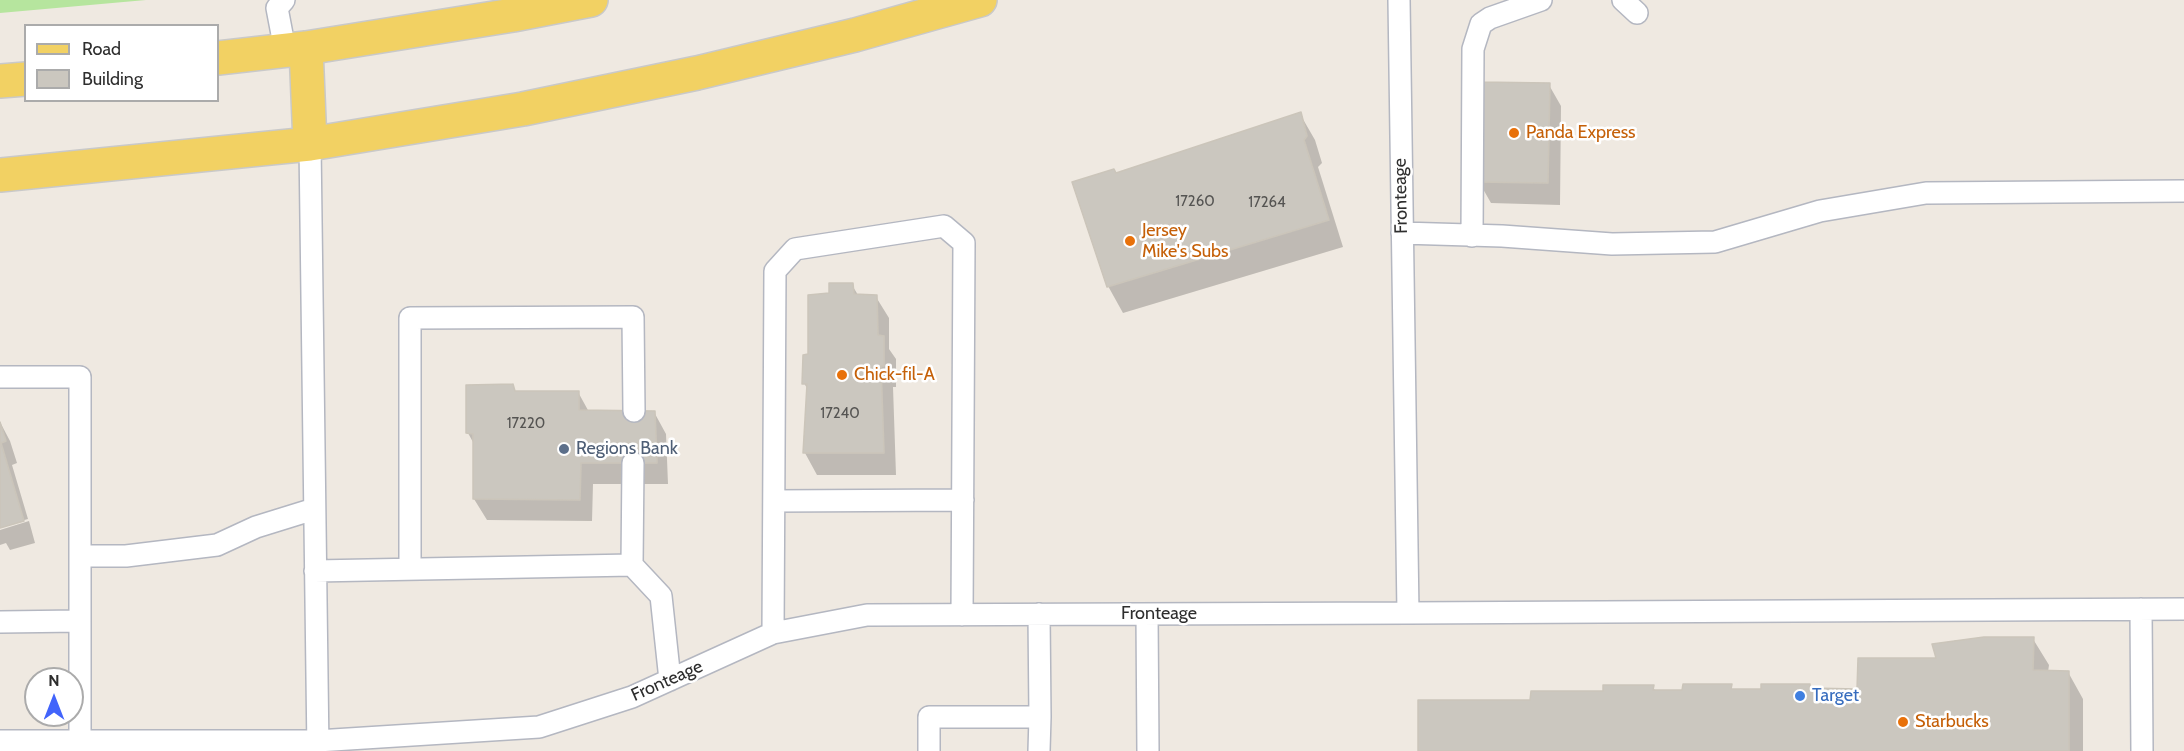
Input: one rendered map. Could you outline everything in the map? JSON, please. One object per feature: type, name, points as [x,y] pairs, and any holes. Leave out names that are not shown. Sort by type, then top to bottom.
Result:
[{"type":"main road","points":[[219,58],[296,49],[591,0]]},
{"type":"main road","points":[[0,176],[310,144],[523,109],[697,73],[855,35],[980,0]]},
{"type":"main road","points":[[296,49],[310,144]]},
{"type":"main road","points":[[0,81],[24,79]]},
{"type":"lane","name":"Fronteage","points":[[0,741],[317,746],[539,727],[633,698],[773,633],[867,615],[1408,613],[1399,0]]},
{"type":"lane","points":[[1472,236],[1473,49],[1481,24],[1490,18],[1541,0]]},
{"type":"lane","points":[[275,3],[296,49]]},
{"type":"lane","points":[[310,144],[317,746]]},
{"type":"lane","points":[[1402,233],[1612,244],[1715,242],[1820,211],[1926,192],[2184,191]]},
{"type":"lane","points":[[773,633],[776,271],[795,249],[944,226],[964,243],[962,615]]},
{"type":"lane","points":[[410,568],[410,318],[633,317],[634,411]]},
{"type":"lane","points":[[0,377],[80,377],[80,741]]},
{"type":"lane","points":[[633,463],[633,565],[661,596],[670,680]]},
{"type":"lane","points":[[774,501],[963,500]]},
{"type":"lane","points":[[80,556],[126,556],[217,545],[256,527],[314,509]]},
{"type":"lane","points":[[315,571],[633,565]]},
{"type":"lane","points":[[2141,609],[2142,751]]},
{"type":"lane","points":[[1408,613],[2184,609]]},
{"type":"lane","points":[[1039,614],[1039,751]]},
{"type":"lane","points":[[1147,614],[1148,751]]},
{"type":"lane","points":[[0,622],[80,621]]},
{"type":"lane","points":[[929,751],[929,717],[1040,717]]},
{"type":"green space","points":[[0,0],[146,0],[0,13]]},
{"type":"building","name":"Panda Express","points":[[1479,82],[1550,83],[1548,183],[1477,182]]},
{"type":"building","points":[[1301,112],[1307,136],[1304,140],[1329,220],[1107,287],[1072,182],[1114,169],[1116,173]]},
{"type":"building","name":"Chick-fil-A","points":[[829,283],[853,283],[854,294],[877,295],[878,335],[884,336],[884,366],[881,366],[884,453],[803,453],[807,384],[802,384],[803,355],[808,354],[808,295],[829,293]]},
{"type":"building","name":"Regions Bank","points":[[513,384],[515,391],[579,391],[579,410],[655,411],[657,463],[581,463],[580,500],[473,499],[473,434],[466,433],[466,385]]},
{"type":"building","points":[[0,422],[6,441],[1,443],[24,521],[0,528]]},
{"type":"building","name":"Target","points":[[1984,637],[2034,637],[2033,670],[2069,671],[2069,751],[1418,751],[1418,700],[1530,700],[1531,691],[1603,691],[1603,685],[1654,685],[1653,690],[1682,690],[1683,684],[1732,684],[1731,689],[1761,689],[1761,684],[1810,684],[1810,688],[1857,689],[1858,658],[1936,658],[1932,644]]},
{"type":"place","name":"Panda Express","points":[[1514,133]]},
{"type":"place","name":"Jersey Mike's Subs","points":[[1130,241]]},
{"type":"place","name":"Chick-fil-A","points":[[842,375]]},
{"type":"place","name":"Regions Bank","points":[[564,449]]},
{"type":"place","name":"Target","points":[[1800,696]]},
{"type":"place","name":"Starbucks","points":[[1903,722]]}]
